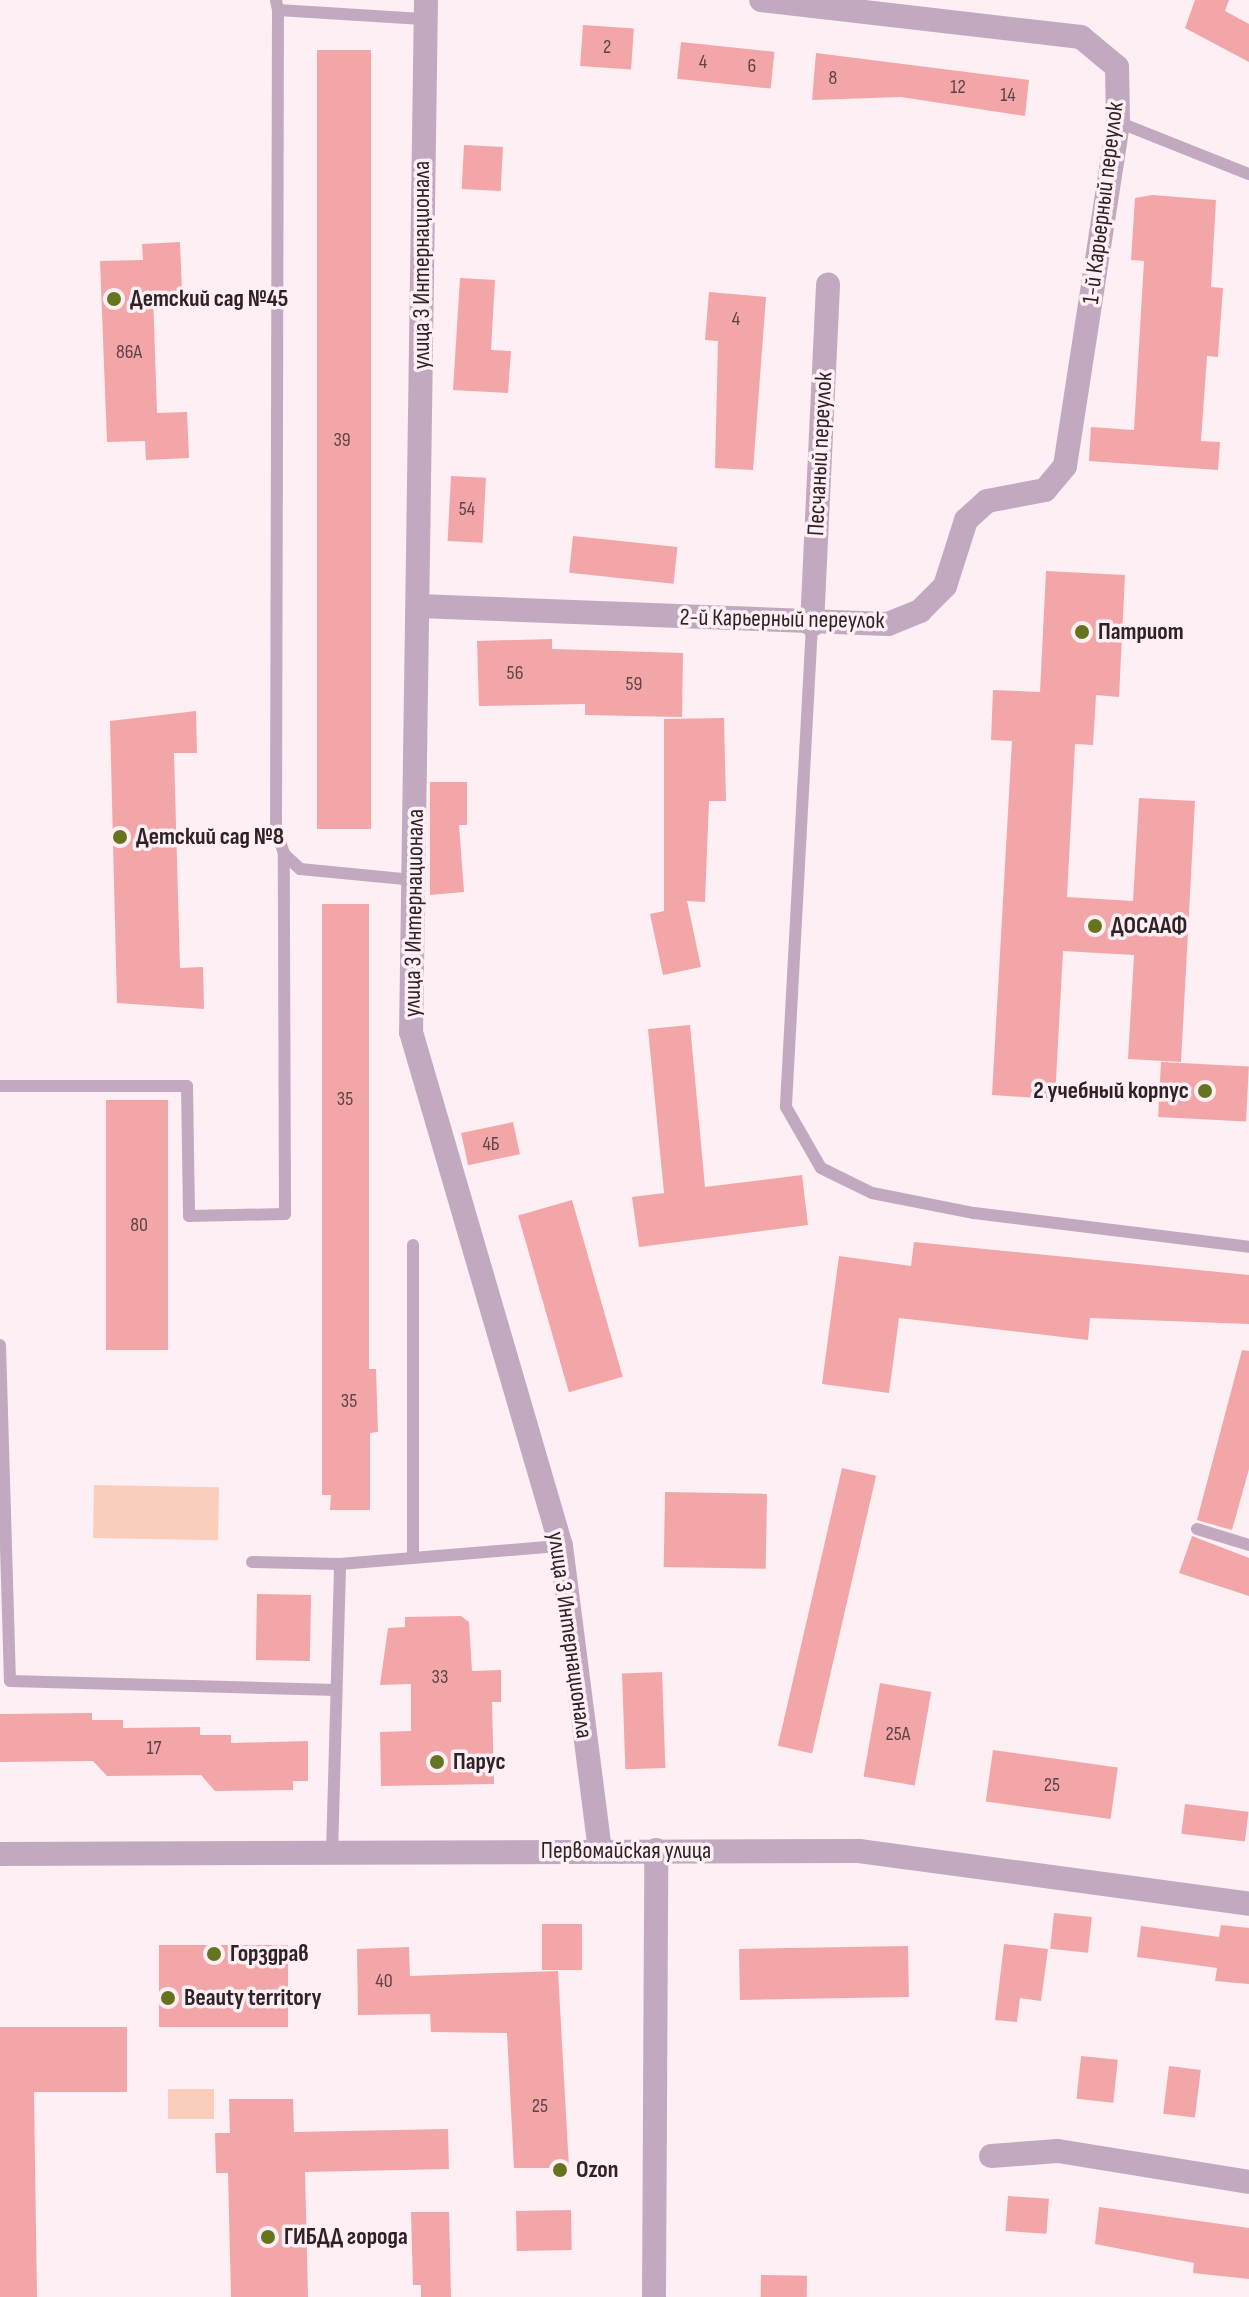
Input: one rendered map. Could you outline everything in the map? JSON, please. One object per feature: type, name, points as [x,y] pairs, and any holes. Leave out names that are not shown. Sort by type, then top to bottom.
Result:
[{"type":"street","name":"1-й Карьерный переулок","points":[[761,0],[1081,37],[1117,67],[1118,122],[1065,466]]},
{"type":"street","name":"улица 3 Интернационала","points":[[425,10],[411,1032],[561,1546],[600,1850]]},
{"type":"street","name":"Песчаный переулок","points":[[812,625],[828,284]]},
{"type":"street","name":"2-й Карьерный переулок","points":[[419,606],[812,625],[888,624],[920,611],[945,586],[966,520],[987,501],[1045,490],[1065,466]]},
{"type":"street","points":[[654,2297],[656,1850]]},
{"type":"street","name":"Первомайская улица","points":[[0,1854],[859,1851],[1249,1904]]},
{"type":"street","points":[[991,2156],[1058,2151],[1249,2182]]},
{"type":"lane","points":[[0,1086],[187,1086],[189,1216],[285,1214],[284,854],[276,829],[277,5],[425,10]]},
{"type":"lane","points":[[1118,122],[1249,174]]},
{"type":"lane","points":[[812,625],[786,1107],[821,1168],[872,1193],[974,1213],[1249,1247]]},
{"type":"lane","points":[[284,854],[323,875],[415,880]]},
{"type":"lane","points":[[413,1245],[413,1558]]},
{"type":"lane","points":[[0,1345],[4,1594],[10,1681],[336,1690]]},
{"type":"lane","points":[[1197,1529],[1249,1545]]},
{"type":"lane","points":[[252,1562],[340,1564],[561,1546]]},
{"type":"lane","points":[[332,1854],[340,1564]]},
{"type":"shaded area","points":[[94,1485],[219,1487],[218,1540],[93,1538]]},
{"type":"shaded area","points":[[168,2089],[214,2089],[214,2119],[168,2119]]},
{"type":"building","points":[[1195,0],[1229,0],[1225,11],[1249,24],[1249,62],[1185,28]]},
{"type":"building","points":[[583,25],[634,29],[631,69],[580,66]]},
{"type":"building","points":[[681,42],[774,52],[771,89],[677,79]]},
{"type":"building","points":[[317,50],[371,50],[371,829],[317,829]]},
{"type":"building","points":[[816,53],[1029,80],[1025,116],[901,97],[812,100]]},
{"type":"building","points":[[464,145],[503,147],[501,191],[462,189]]},
{"type":"building","points":[[1152,195],[1216,200],[1211,287],[1223,288],[1218,357],[1207,356],[1201,441],[1220,442],[1218,470],[1089,461],[1091,427],[1134,430],[1144,261],[1131,260],[1135,198]]},
{"type":"building","points":[[180,242],[182,292],[153,293],[157,413],[187,412],[189,458],[146,460],[145,441],[107,442],[100,261],[143,260],[142,244]]},
{"type":"building","points":[[460,278],[495,280],[491,350],[511,351],[508,393],[453,390]]},
{"type":"building","points":[[709,292],[766,297],[753,470],[715,468],[718,341],[705,340]]},
{"type":"building","points":[[451,476],[486,478],[483,543],[448,541]]},
{"type":"building","points":[[573,536],[677,547],[674,584],[569,573]]},
{"type":"building","name":"ДОСААФ","points":[[1046,571],[1125,575],[1119,697],[1096,695],[1093,745],[1075,744],[1067,897],[1133,901],[1139,798],[1195,801],[1181,1062],[1128,1059],[1134,955],[1063,951],[1055,1099],[992,1095],[1012,741],[991,740],[993,690],[1040,692]]},
{"type":"building","points":[[552,639],[552,649],[683,653],[682,717],[585,715],[585,704],[479,706],[477,641]]},
{"type":"building","points":[[196,711],[197,753],[174,753],[180,968],[203,967],[204,1009],[117,1003],[110,721]]},
{"type":"building","points":[[724,718],[726,801],[709,801],[705,902],[687,901],[701,967],[663,975],[650,914],[664,911],[664,719]]},
{"type":"building","points":[[430,782],[467,782],[467,825],[459,825],[464,892],[430,895]]},
{"type":"building","points":[[322,904],[369,904],[369,1369],[376,1369],[378,1432],[370,1433],[370,1510],[330,1510],[331,1495],[322,1495]]},
{"type":"building","points":[[690,1025],[705,1187],[802,1175],[808,1225],[639,1247],[632,1197],[664,1193],[648,1029]]},
{"type":"building","name":"2 учебный корпус","points":[[1161,1062],[1249,1067],[1246,1122],[1158,1117]]},
{"type":"building","points":[[106,1100],[168,1100],[168,1350],[106,1350]]},
{"type":"building","points":[[513,1122],[520,1154],[468,1165],[461,1133]]},
{"type":"building","points":[[572,1200],[623,1377],[569,1392],[518,1215]]},
{"type":"building","points":[[914,1242],[1249,1275],[1249,1324],[1090,1318],[1088,1340],[899,1318],[889,1393],[822,1384],[839,1256],[911,1266]]},
{"type":"building","points":[[1242,1350],[1249,1351],[1249,1469],[1232,1530],[1197,1520]]},
{"type":"building","points":[[842,1468],[876,1476],[812,1754],[778,1746]]},
{"type":"building","points":[[665,1492],[767,1494],[766,1569],[664,1567]]},
{"type":"building","points":[[1192,1536],[1249,1558],[1249,1596],[1179,1573]]},
{"type":"building","points":[[257,1594],[311,1595],[310,1661],[256,1660]]},
{"type":"building","points":[[461,1616],[469,1622],[472,1671],[501,1670],[501,1702],[492,1702],[494,1784],[381,1786],[380,1732],[411,1731],[411,1684],[380,1685],[388,1628],[405,1627],[405,1617]]},
{"type":"building","points":[[662,1672],[665,1768],[625,1769],[622,1673]]},
{"type":"building","points":[[880,1683],[931,1692],[915,1786],[864,1777]]},
{"type":"building","points":[[92,1713],[92,1720],[123,1720],[123,1728],[200,1727],[200,1735],[231,1735],[231,1743],[308,1741],[308,1781],[293,1781],[293,1790],[215,1791],[201,1775],[107,1776],[93,1761],[0,1762],[0,1714]]},
{"type":"building","points":[[993,1750],[1118,1768],[1111,1819],[986,1801]]},
{"type":"building","points":[[1185,1804],[1249,1812],[1245,1842],[1181,1834]]},
{"type":"building","points":[[1054,1913],[1092,1917],[1088,1953],[1050,1949]]},
{"type":"building","points":[[542,1924],[582,1924],[582,1970],[542,1970]]},
{"type":"building","points":[[1221,1925],[1249,1928],[1249,1984],[1215,1981],[1217,1968],[1137,1957],[1141,1926],[1219,1937]]},
{"type":"building","points":[[1004,1944],[1048,1949],[1041,2001],[1020,1998],[1017,2022],[995,2020]]},
{"type":"building","points":[[159,1945],[288,1945],[288,2027],[159,2027]]},
{"type":"building","points":[[908,1946],[909,1997],[740,2000],[739,1949]]},
{"type":"building","points":[[409,1947],[410,1976],[558,1971],[569,2168],[514,2168],[507,2033],[431,2032],[430,2014],[358,2015],[357,1949]]},
{"type":"building","points":[[0,2027],[127,2027],[127,2092],[34,2092],[37,2297],[0,2297]]},
{"type":"building","points":[[1081,2056],[1118,2060],[1113,2103],[1077,2099]]},
{"type":"building","points":[[1169,2066],[1201,2070],[1195,2118],[1163,2114]]},
{"type":"building","points":[[229,2099],[293,2099],[294,2132],[448,2129],[449,2169],[305,2172],[308,2297],[231,2297],[228,2173],[216,2173],[215,2133],[230,2133]]},
{"type":"building","points":[[1008,2196],[1049,2199],[1046,2234],[1006,2231]]},
{"type":"building","points":[[1099,2207],[1249,2228],[1249,2279],[1193,2273],[1194,2263],[1095,2244]]},
{"type":"building","points":[[571,2210],[572,2250],[517,2251],[516,2211]]},
{"type":"building","points":[[411,2212],[449,2212],[451,2297],[421,2297],[421,2285],[413,2285]]},
{"type":"building","points":[[761,2275],[807,2276],[807,2297],[761,2297]]},
{"type":"place","name":"Детский сад №45","points":[[114,299]]},
{"type":"place","name":"Патриот","points":[[1082,632]]},
{"type":"place","name":"Детский сад №8","points":[[120,837]]},
{"type":"place","name":"ДОСААФ","points":[[1095,926]]},
{"type":"place","name":"2 учебный корпус","points":[[1205,1091]]},
{"type":"place","name":"Парус","points":[[437,1762]]},
{"type":"place","name":"Горздрав","points":[[214,1954]]},
{"type":"place","name":"Beauty territory","points":[[168,1998]]},
{"type":"place","name":"Ozon","points":[[560,2170]]},
{"type":"place","name":"ГИБДД города","points":[[268,2237]]}]
